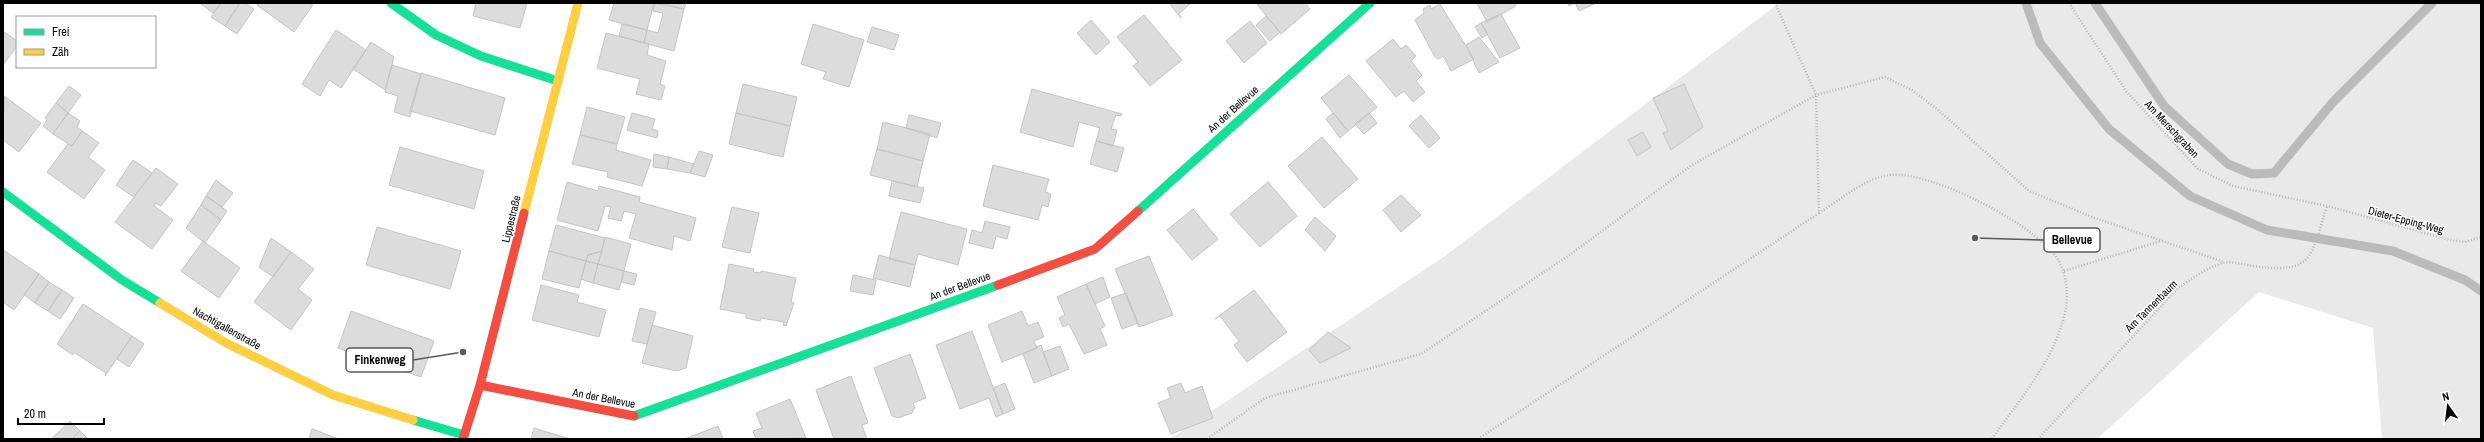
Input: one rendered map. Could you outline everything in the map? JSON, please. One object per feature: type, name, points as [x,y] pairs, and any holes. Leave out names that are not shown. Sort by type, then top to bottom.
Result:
[{"type":"street","points":[[391,3],[436,35],[475,53],[558,81]]},
{"type":"street","name":"Lippestraße","points":[[464,437],[480,385],[578,3]]},
{"type":"street","name":"An der Bellevue","points":[[480,385],[637,418],[1095,249],[1370,3]]},
{"type":"street","name":"Nachtigallenstraße","points":[[3,192],[122,280],[226,343],[334,395],[464,437]]},
{"type":"path","points":[[1775,3],[1816,95],[1819,213]]},
{"type":"path","name":"Am Merschgraben","points":[[2070,3],[2126,91],[2198,169],[2233,186],[2327,206]]},
{"type":"path","points":[[1208,439],[1265,398],[1421,354],[1568,256],[1692,165],[1816,95],[1885,77],[1912,90],[1937,109],[2029,191],[2092,217],[2224,262],[2272,269],[2292,268],[2310,257],[2327,206]]},
{"type":"path","points":[[1478,439],[1819,213],[1866,184],[1890,175],[1909,175],[1977,199],[2042,241],[2055,254],[2064,271],[2066,307],[2055,344],[1992,439]]},
{"type":"path","name":"Dieter-Epping-Weg","points":[[2327,206],[2450,240],[2465,242],[2481,237]]},
{"type":"path","points":[[2064,271],[2162,241]]},
{"type":"path","name":"Am Tannenbaum","points":[[2038,439],[2178,288],[2200,273],[2224,262]]},
{"type":"shaded area","points":[[1779,3],[2481,3],[2481,439],[2382,439],[2373,328],[2259,292],[2097,439],[1170,439],[1445,256]]},
{"type":"building","points":[[200,3],[221,3],[213,13]]},
{"type":"building","points":[[221,3],[240,3],[225,26],[211,17]]},
{"type":"building","points":[[240,3],[245,3],[254,9],[237,34],[225,26]]},
{"type":"building","points":[[258,3],[314,3],[294,32],[257,5]]},
{"type":"building","points":[[476,3],[527,3],[520,28],[473,16]]},
{"type":"building","points":[[614,3],[654,3],[647,30],[609,20]]},
{"type":"building","points":[[654,3],[684,9],[674,51],[644,43],[647,30],[658,33],[663,13],[653,11]]},
{"type":"building","points":[[660,3],[686,3],[684,9]]},
{"type":"building","points":[[1169,3],[1191,3],[1179,14],[1181,18]]},
{"type":"building","points":[[1256,3],[1305,3],[1310,9],[1281,34]]},
{"type":"building","points":[[1477,3],[1514,3],[1516,6],[1487,22]]},
{"type":"building","points":[[1568,3],[1575,3],[1569,6]]},
{"type":"building","points":[[1575,3],[1596,3],[1579,11]]},
{"type":"building","points":[[1440,4],[1474,59],[1451,71],[1443,56],[1439,59],[1435,57],[1415,20],[1424,13],[1423,9],[1430,5],[1431,9]]},
{"type":"building","points":[[1501,14],[1520,48],[1500,58],[1481,23]]},
{"type":"building","points":[[1144,15],[1182,60],[1150,86],[1133,66],[1138,62],[1117,37]]},
{"type":"building","points":[[1266,16],[1280,32],[1270,41],[1256,25]]},
{"type":"building","points":[[1091,20],[1110,42],[1096,55],[1077,33]]},
{"type":"building","points":[[1250,21],[1267,43],[1244,63],[1226,41]]},
{"type":"building","points":[[1481,23],[1488,34],[1482,38],[1475,27]]},
{"type":"building","points":[[622,24],[647,30],[644,43],[619,36]]},
{"type":"building","points":[[813,24],[864,40],[849,87],[823,79],[826,72],[801,64]]},
{"type":"building","points":[[872,27],[899,35],[894,50],[867,42]]},
{"type":"building","points":[[336,30],[366,50],[341,88],[329,80],[320,96],[302,84]]},
{"type":"building","points":[[3,31],[16,40],[16,47],[3,65]]},
{"type":"building","points":[[606,33],[649,44],[647,55],[666,61],[660,84],[665,86],[661,100],[636,94],[640,79],[597,68]]},
{"type":"building","points":[[1479,37],[1499,62],[1479,73],[1466,45]]},
{"type":"building","points":[[1393,39],[1401,49],[1406,45],[1416,56],[1411,61],[1422,75],[1416,81],[1425,92],[1413,102],[1404,91],[1396,97],[1366,61]]},
{"type":"building","points":[[371,42],[394,57],[385,90],[353,69]]},
{"type":"building","points":[[392,65],[421,74],[410,117],[394,112],[398,96],[385,92]]},
{"type":"building","points":[[421,73],[505,98],[495,135],[410,111]]},
{"type":"building","points":[[1349,75],[1377,107],[1348,131],[1321,98]]},
{"type":"building","points":[[743,84],[797,97],[790,126],[736,113]]},
{"type":"building","points":[[1684,84],[1703,127],[1671,150],[1663,133],[1668,131],[1653,98]]},
{"type":"building","points":[[69,86],[81,95],[68,113],[56,103]]},
{"type":"building","points":[[1032,89],[1122,114],[1121,116],[1116,115],[1111,129],[1117,130],[1113,146],[1096,141],[1100,128],[1079,122],[1073,147],[1020,132]]},
{"type":"building","points":[[4,96],[41,123],[19,152],[3,140]]},
{"type":"building","points":[[56,103],[68,113],[53,134],[43,126],[47,120],[45,118]]},
{"type":"building","points":[[587,107],[625,117],[617,144],[580,135]]},
{"type":"building","points":[[68,113],[80,121],[77,127],[82,131],[72,146],[53,134]]},
{"type":"building","points":[[632,113],[655,119],[652,129],[658,131],[657,138],[627,130]]},
{"type":"building","points":[[736,113],[790,126],[783,157],[729,144]]},
{"type":"building","points":[[1333,113],[1348,131],[1340,138],[1326,119]]},
{"type":"building","points":[[1369,113],[1377,123],[1364,134],[1355,124]]},
{"type":"building","points":[[909,115],[941,123],[937,138],[906,128]]},
{"type":"building","points":[[1421,115],[1440,138],[1429,148],[1409,126]]},
{"type":"building","points":[[883,122],[930,134],[923,161],[877,149]]},
{"type":"building","points":[[82,131],[99,143],[88,157],[105,170],[84,199],[47,172],[68,144],[72,146]]},
{"type":"building","points":[[1643,132],[1651,147],[1637,156],[1628,140]]},
{"type":"building","points":[[580,135],[617,144],[616,150],[651,160],[642,186],[607,177],[608,172],[572,164]]},
{"type":"building","points":[[1322,137],[1358,179],[1324,208],[1288,166]]},
{"type":"building","points":[[1096,141],[1124,148],[1117,172],[1090,164]]},
{"type":"building","points":[[400,147],[484,171],[474,209],[389,185]]},
{"type":"building","points":[[877,149],[923,161],[917,187],[870,175]]},
{"type":"building","points":[[699,151],[713,155],[705,177],[690,173]]},
{"type":"building","points":[[654,154],[669,157],[667,169],[653,167]]},
{"type":"building","points":[[669,157],[694,164],[690,173],[667,169]]},
{"type":"building","points":[[133,160],[152,173],[134,197],[116,185]]},
{"type":"building","points":[[993,165],[1049,179],[1045,192],[1051,194],[1048,207],[1042,205],[1038,220],[983,206]]},
{"type":"building","points":[[156,168],[178,184],[161,206],[156,203],[154,206],[173,220],[152,249],[115,222]]},
{"type":"building","points":[[216,180],[233,193],[222,207],[206,196]]},
{"type":"building","points":[[892,181],[924,188],[920,203],[889,196]]},
{"type":"building","points":[[567,182],[598,191],[599,186],[640,197],[639,202],[696,218],[690,241],[674,236],[672,250],[629,238],[636,214],[624,211],[621,221],[608,218],[611,207],[605,206],[598,231],[557,220]]},
{"type":"building","points":[[1268,182],[1297,216],[1260,247],[1230,214]]},
{"type":"building","points":[[1401,195],[1421,215],[1401,232],[1383,210]]},
{"type":"building","points":[[206,196],[227,211],[221,220],[201,205]]},
{"type":"building","points":[[201,205],[221,220],[205,243],[186,228]]},
{"type":"building","points":[[732,207],[759,213],[750,253],[722,247]]},
{"type":"building","points":[[1193,209],[1218,239],[1192,260],[1167,230]]},
{"type":"building","points":[[901,212],[967,229],[958,265],[918,254],[915,265],[889,259]]},
{"type":"building","points":[[1315,217],[1336,236],[1325,251],[1305,230]]},
{"type":"building","points":[[985,221],[1010,227],[1007,239],[996,236],[993,249],[969,243],[972,230],[982,233]]},
{"type":"building","points":[[556,225],[605,238],[602,251],[588,255],[586,261],[549,251]]},
{"type":"building","points":[[377,227],[461,251],[450,289],[366,265]]},
{"type":"building","points":[[605,237],[631,244],[624,271],[598,264]]},
{"type":"building","points":[[271,238],[291,252],[273,277],[259,267]]},
{"type":"building","points":[[203,241],[240,268],[219,298],[181,271]]},
{"type":"building","points":[[3,250],[39,274],[14,310],[3,302]]},
{"type":"building","points":[[549,251],[586,261],[579,288],[542,279]]},
{"type":"building","points":[[602,251],[598,264],[586,261],[588,255]]},
{"type":"building","points":[[291,252],[314,269],[298,289],[312,300],[291,330],[254,302]]},
{"type":"building","points":[[879,255],[915,265],[910,287],[873,278]]},
{"type":"building","points":[[1149,256],[1173,315],[1139,327],[1115,269]]},
{"type":"building","points":[[586,261],[598,264],[593,283],[581,279]]},
{"type":"building","points":[[598,264],[624,271],[619,290],[593,283]]},
{"type":"building","points":[[729,264],[754,269],[753,272],[761,273],[761,271],[796,278],[791,302],[794,303],[786,326],[783,325],[784,322],[761,318],[760,321],[746,318],[746,314],[720,309]]},
{"type":"building","points":[[624,271],[637,274],[634,285],[621,282]]},
{"type":"building","points":[[39,274],[49,282],[35,303],[24,295]]},
{"type":"building","points":[[853,275],[876,280],[873,295],[850,291]]},
{"type":"building","points":[[1103,277],[1110,297],[1095,304],[1086,284]]},
{"type":"building","points":[[49,282],[62,290],[48,311],[35,303]]},
{"type":"building","points":[[1086,284],[1105,326],[1100,329],[1107,345],[1084,354],[1069,324],[1063,327],[1059,318],[1065,315],[1057,297]]},
{"type":"building","points":[[541,285],[579,295],[577,302],[606,310],[599,337],[532,320]]},
{"type":"building","points":[[62,290],[74,298],[60,319],[48,311]]},
{"type":"building","points":[[1254,290],[1287,332],[1247,362],[1234,345],[1239,341],[1220,316],[1215,319]]},
{"type":"building","points":[[1126,293],[1138,323],[1122,329],[1111,298]]},
{"type":"building","points":[[83,304],[132,336],[105,376],[106,373],[75,353],[73,355],[57,344]]},
{"type":"building","points":[[640,308],[656,312],[647,344],[632,341]]},
{"type":"building","points":[[351,311],[434,341],[421,377],[338,348]]},
{"type":"building","points":[[1022,311],[1028,326],[1038,322],[1044,337],[1034,341],[1037,348],[1002,362],[988,325]]},
{"type":"building","points":[[652,325],[693,336],[686,368],[676,371],[642,363]]},
{"type":"building","points":[[972,331],[1003,414],[996,417],[989,398],[960,409],[936,345]]},
{"type":"building","points":[[1328,332],[1351,348],[1320,363],[1309,350]]},
{"type":"building","points":[[132,336],[144,344],[129,367],[117,359]]},
{"type":"building","points":[[1041,345],[1052,376],[1034,383],[1023,354]]},
{"type":"building","points":[[1060,346],[1069,369],[1052,376],[1043,352]]},
{"type":"building","points":[[910,354],[926,398],[913,403],[915,407],[912,413],[898,418],[892,416],[874,368]]},
{"type":"building","points":[[851,376],[868,423],[862,425],[867,439],[834,439],[816,390]]},
{"type":"building","points":[[1005,383],[1015,409],[1003,414],[993,388]]},
{"type":"building","points":[[1181,383],[1185,393],[1202,386],[1213,418],[1171,434],[1158,403],[1171,398],[1167,388]]},
{"type":"building","points":[[790,399],[806,438],[756,439],[753,431],[762,428],[756,413]]},
{"type":"building","points":[[70,421],[80,431],[72,439],[51,439]]},
{"type":"building","points":[[718,426],[723,439],[685,439]]},
{"type":"building","points":[[534,428],[570,439],[531,439]]},
{"type":"building","points":[[313,429],[338,439],[309,439]]},
{"type":"building","points":[[80,431],[88,439],[72,439]]},
{"type":"waterway","points":[[2026,3],[2040,43],[2109,129],[2190,196],[2267,230],[2393,251],[2465,280],[2481,291]]},
{"type":"waterway","points":[[2095,3],[2164,106],[2228,164],[2252,174],[2274,173],[2333,102],[2432,3]]},
{"type":"traffic: fast","points":[[391,3],[436,35],[481,56],[558,81]]},
{"type":"traffic: fast","points":[[1138,211],[1370,3]]},
{"type":"traffic: fast","points":[[3,192],[122,280],[160,303]]},
{"type":"traffic: fast","points":[[634,416],[998,285]]},
{"type":"traffic: fast","points":[[413,420],[464,435]]},
{"type":"traffic: slow","points":[[524,213],[578,3]]},
{"type":"traffic: slow","points":[[160,303],[226,343],[333,395],[413,420]]},
{"type":"traffic: jam","points":[[998,285],[1095,249],[1138,211]]},
{"type":"traffic: jam","points":[[463,439],[480,385],[524,213]]},
{"type":"traffic: jam","points":[[480,385],[634,416]]},
{"type":"place","name":"Bellevue","points":[[1975,238]]},
{"type":"place","name":"Finkenweg","points":[[463,352]]}]
